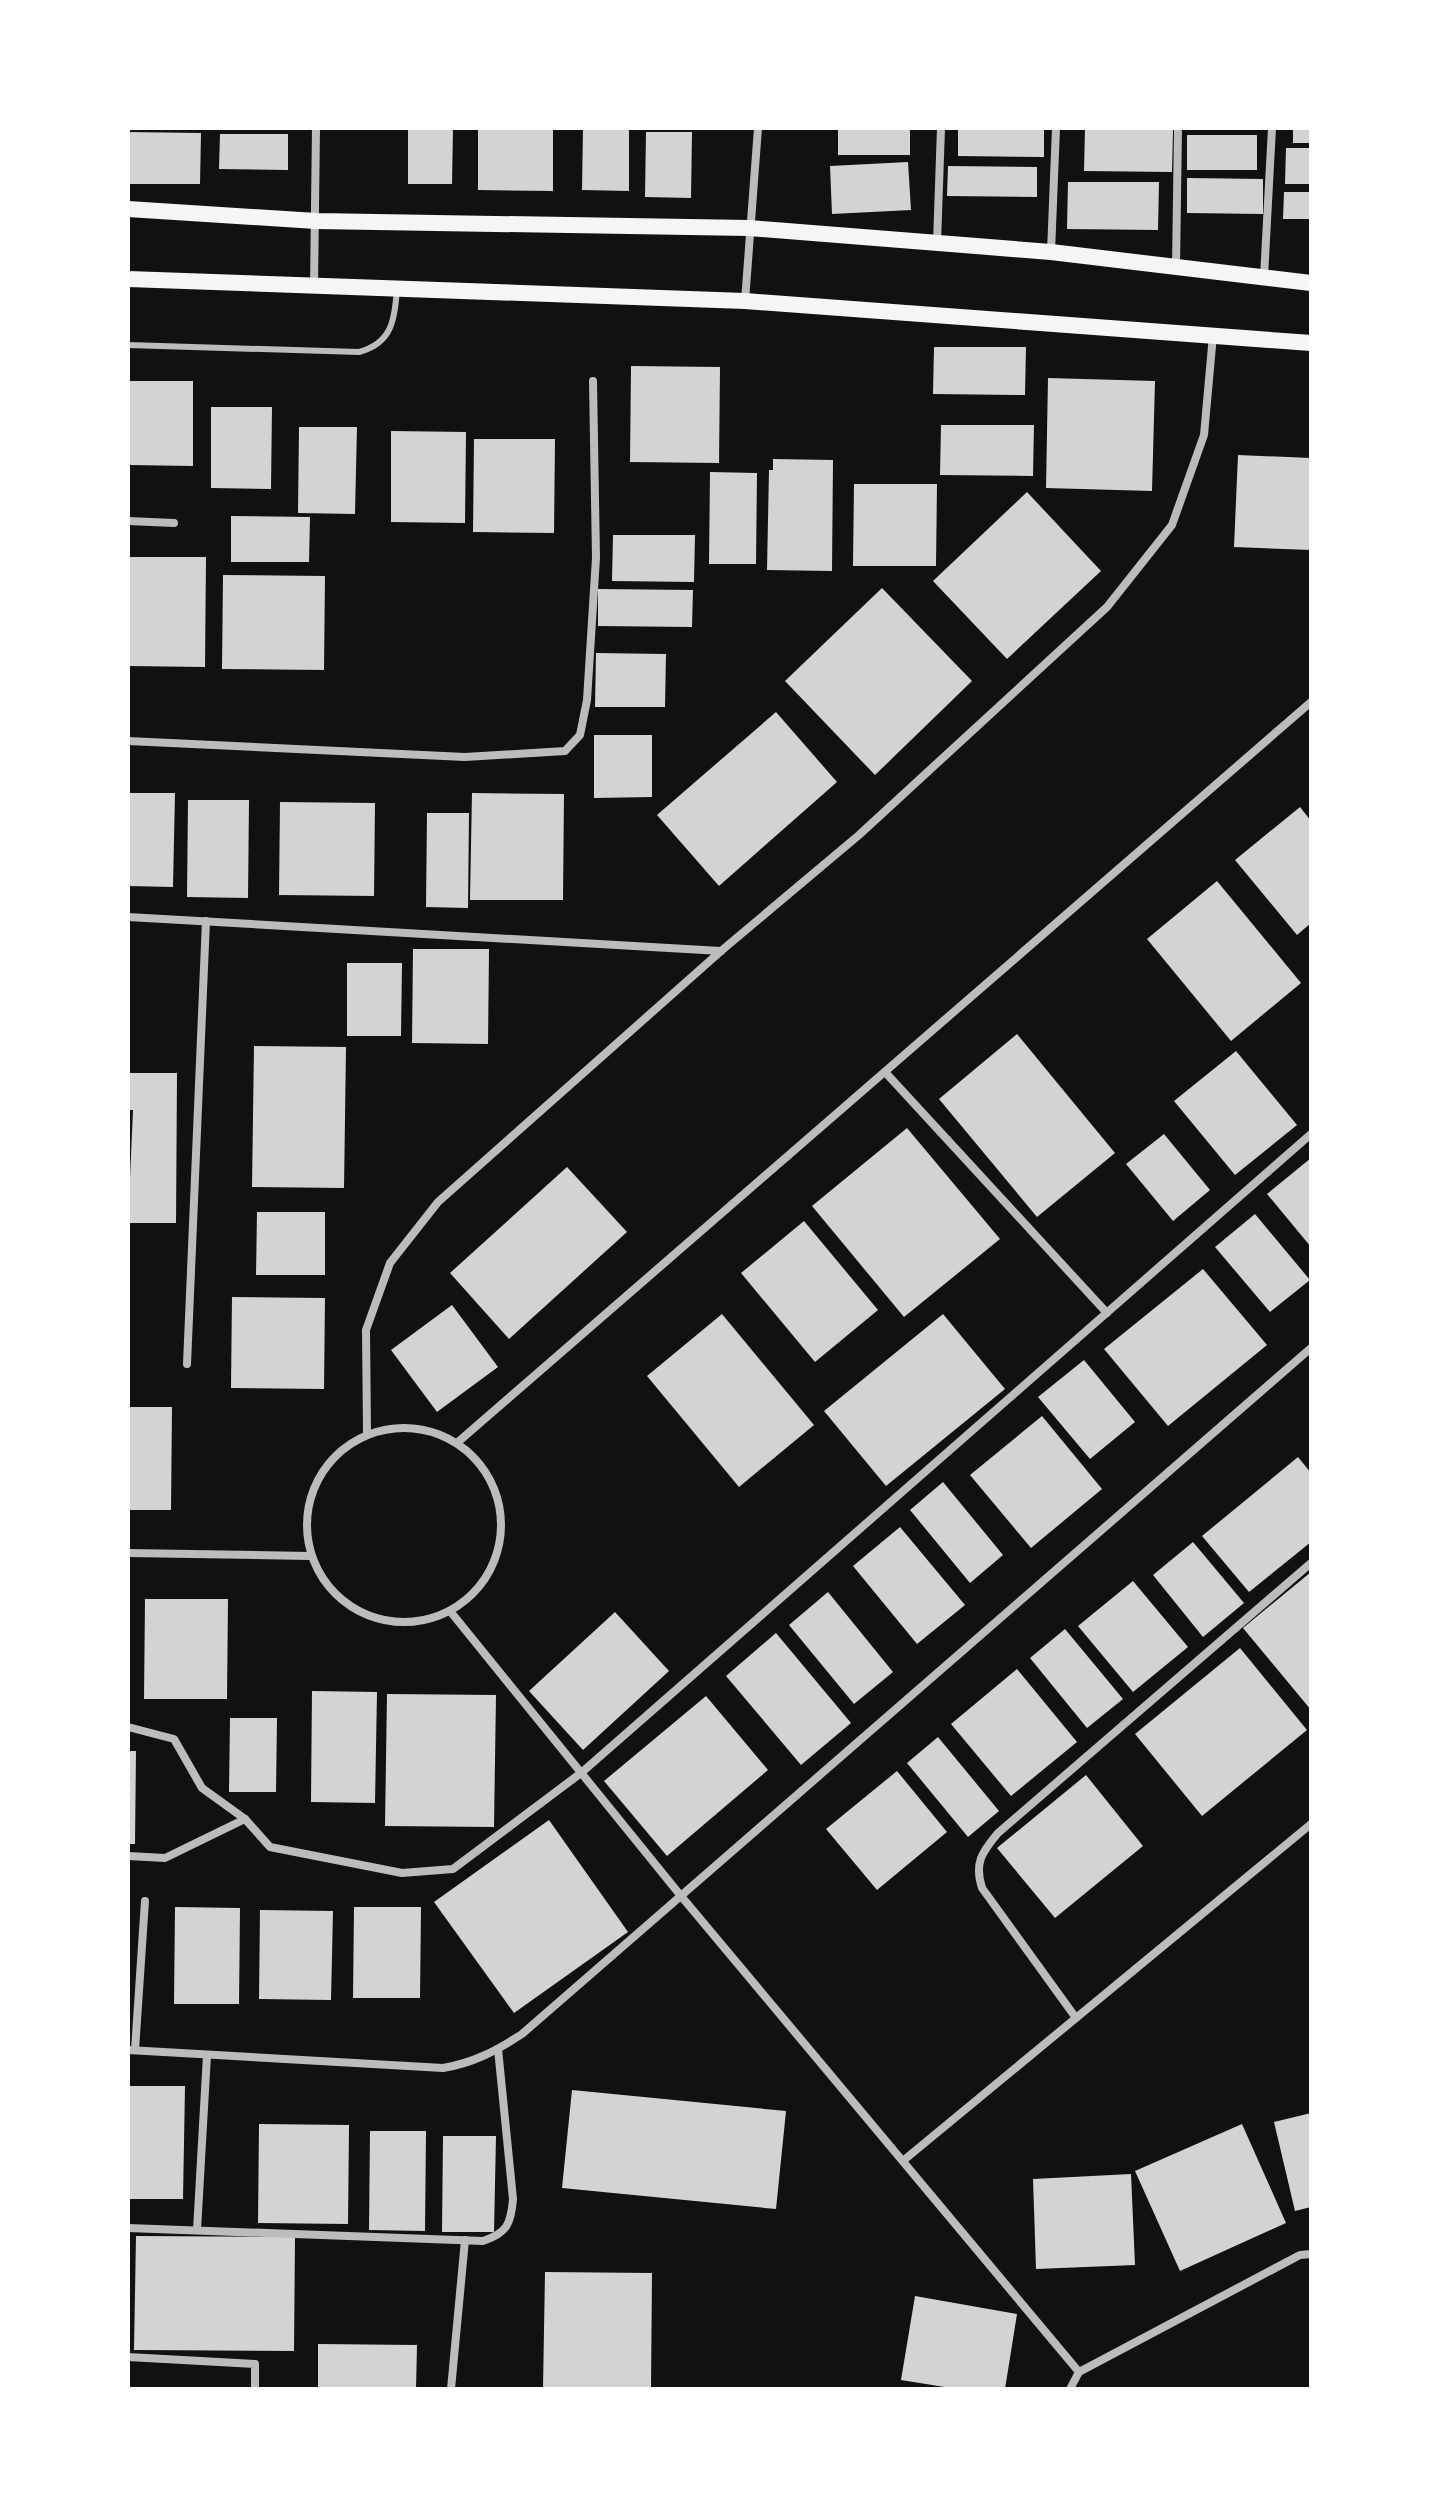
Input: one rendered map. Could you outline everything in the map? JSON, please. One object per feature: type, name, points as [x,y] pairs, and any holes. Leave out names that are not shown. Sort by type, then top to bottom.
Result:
[{"type":"main road","points":[[128,209],[316,221],[749,228],[1051,252],[1311,283]]},
{"type":"main road","points":[[128,279],[313,288],[745,301],[1311,343]]},
{"type":"street","points":[[313,288],[316,128]]},
{"type":"street","points":[[745,301],[758,128]]},
{"type":"street","points":[[937,243],[941,128]]},
{"type":"street","points":[[1051,252],[1056,128]]},
{"type":"street","points":[[1176,268],[1178,128]]},
{"type":"street","points":[[1264,278],[1272,128]]},
{"type":"street","points":[[367,1434],[366,1330],[390,1263],[438,1202],[721,951],[859,835],[1117,596],[1172,525],[1204,435],[1213,335]]},
{"type":"street","points":[[128,741],[465,757],[565,751],[580,735],[587,700],[596,558],[593,381]]},
{"type":"street","points":[[128,521],[174,523]]},
{"type":"street","points":[[458,1442],[1311,702]]},
{"type":"street","points":[[128,917],[721,951]]},
{"type":"street","points":[[187,1364],[206,921]]},
{"type":"street","points":[[885,1072],[1107,1313]]},
{"type":"street","points":[[128,1727],[174,1739],[202,1788],[245,1819],[270,1847],[402,1873],[453,1869],[581,1773],[1311,1134]]},
{"type":"street","points":[[145,1901],[131,2050],[443,2068],[470,2063],[522,2034],[1311,1348]]},
{"type":"street","points":[[401,1427],[435,1432],[458,1442],[483,1466],[498,1496],[502,1530],[495,1563],[476,1592],[450,1611],[417,1622],[383,1621],[352,1609],[326,1586],[310,1556],[307,1512],[317,1479],[338,1452],[367,1434],[401,1427]]},
{"type":"street","points":[[128,1553],[310,1556]]},
{"type":"street","points":[[1076,2018],[982,1888],[976,1870],[982,1852],[998,1833],[1311,1563]]},
{"type":"street","points":[[450,1611],[681,1896],[1079,2372]]},
{"type":"street","points":[[128,1856],[165,1858],[245,1819]]},
{"type":"street","points":[[904,2160],[1311,1824]]},
{"type":"street","points":[[128,2228],[483,2241],[501,2235],[511,2221],[513,2199],[498,2049]]},
{"type":"street","points":[[197,2230],[207,2055]]},
{"type":"street","points":[[451,2389],[465,2240]]},
{"type":"street","points":[[1070,2389],[1079,2372],[1300,2255],[1311,2254]]},
{"type":"street","points":[[128,2357],[255,2364],[255,2389]]},
{"type":"lane","points":[[128,345],[359,352],[374,348],[388,337],[394,321],[397,290]]},
{"type":"building","points":[[408,128],[453,128],[452,184],[408,184]]},
{"type":"building","points":[[478,128],[553,128],[553,191],[478,190]]},
{"type":"building","points":[[583,128],[629,128],[629,191],[582,190]]},
{"type":"building","points":[[838,128],[910,128],[910,155],[838,155]]},
{"type":"building","points":[[958,128],[1044,128],[1044,157],[958,156]]},
{"type":"building","points":[[1085,128],[1173,129],[1172,172],[1084,171]]},
{"type":"building","points":[[1293,128],[1311,128],[1311,143],[1293,143]]},
{"type":"building","points":[[128,132],[201,133],[200,184],[128,184]]},
{"type":"building","points":[[646,132],[692,132],[691,198],[645,197]]},
{"type":"building","points":[[220,134],[288,134],[288,170],[219,169]]},
{"type":"building","points":[[1187,135],[1257,135],[1257,170],[1187,170]]},
{"type":"building","points":[[1286,148],[1311,148],[1311,184],[1285,184]]},
{"type":"building","points":[[908,162],[911,210],[832,214],[830,166]]},
{"type":"building","points":[[948,166],[1037,167],[1037,197],[947,196]]},
{"type":"building","points":[[1187,178],[1263,179],[1263,214],[1187,213]]},
{"type":"building","points":[[1068,182],[1159,182],[1158,230],[1067,229]]},
{"type":"building","points":[[1284,192],[1311,192],[1311,219],[1283,219]]},
{"type":"building","points":[[934,347],[1026,347],[1025,395],[933,394]]},
{"type":"building","points":[[631,366],[720,367],[719,463],[630,462]]},
{"type":"building","points":[[1048,378],[1155,381],[1152,491],[1046,488]]},
{"type":"building","points":[[128,381],[193,381],[193,466],[128,465]]},
{"type":"building","points":[[211,407],[272,407],[271,489],[211,488]]},
{"type":"building","points":[[941,425],[1034,425],[1033,476],[940,475]]},
{"type":"building","points":[[299,427],[357,427],[355,514],[298,513]]},
{"type":"building","points":[[391,431],[466,432],[465,523],[391,522]]},
{"type":"building","points":[[474,439],[555,439],[554,533],[473,532]]},
{"type":"building","points":[[1238,455],[1311,458],[1311,550],[1234,547]]},
{"type":"building","points":[[773,459],[833,460],[832,571],[767,570],[769,470],[773,470]]},
{"type":"building","points":[[710,472],[757,473],[756,564],[709,564]]},
{"type":"building","points":[[854,484],[937,484],[936,566],[853,566]]},
{"type":"building","points":[[1027,492],[1101,571],[1007,659],[933,581]]},
{"type":"building","points":[[231,516],[310,517],[309,562],[231,562]]},
{"type":"building","points":[[613,535],[695,535],[694,582],[612,581]]},
{"type":"building","points":[[128,557],[206,557],[205,667],[128,666]]},
{"type":"building","points":[[223,575],[325,576],[324,670],[222,669]]},
{"type":"building","points":[[882,588],[972,681],[875,775],[785,681]]},
{"type":"building","points":[[598,589],[693,590],[692,627],[598,626]]},
{"type":"building","points":[[596,653],[666,654],[665,707],[595,707]]},
{"type":"building","points":[[776,712],[837,782],[719,886],[657,815]]},
{"type":"building","points":[[594,735],[652,735],[652,797],[594,798]]},
{"type":"building","points":[[128,793],[175,793],[173,887],[128,886]]},
{"type":"building","points":[[472,793],[564,794],[563,900],[470,900]]},
{"type":"building","points":[[188,800],[249,800],[248,898],[187,897]]},
{"type":"building","points":[[280,802],[375,803],[374,896],[279,895]]},
{"type":"building","points":[[1300,807],[1311,821],[1311,923],[1297,935],[1235,860]]},
{"type":"building","points":[[427,813],[469,813],[468,908],[426,907]]},
{"type":"building","points":[[1217,881],[1301,983],[1231,1041],[1147,939]]},
{"type":"building","points":[[413,949],[489,949],[488,1044],[412,1043]]},
{"type":"building","points":[[347,963],[402,963],[401,1036],[347,1036]]},
{"type":"building","points":[[1017,1034],[1115,1153],[1037,1217],[939,1099]]},
{"type":"building","points":[[254,1046],[346,1047],[344,1188],[252,1187]]},
{"type":"building","points":[[1236,1051],[1297,1125],[1235,1175],[1174,1101]]},
{"type":"building","points":[[128,1073],[177,1073],[176,1223],[128,1223],[133,1110],[128,1110]]},
{"type":"building","points":[[907,1128],[1000,1239],[904,1317],[812,1206]]},
{"type":"building","points":[[1164,1134],[1210,1190],[1173,1221],[1126,1164]]},
{"type":"building","points":[[1311,1158],[1311,1247],[1267,1194]]},
{"type":"building","points":[[567,1167],[627,1232],[509,1339],[450,1273]]},
{"type":"building","points":[[257,1212],[325,1212],[325,1275],[256,1275]]},
{"type":"building","points":[[1255,1214],[1310,1280],[1270,1312],[1215,1247]]},
{"type":"building","points":[[804,1221],[878,1310],[815,1362],[741,1273]]},
{"type":"building","points":[[1203,1269],[1267,1345],[1168,1426],[1104,1349]]},
{"type":"building","points":[[232,1297],[325,1298],[324,1389],[231,1388]]},
{"type":"building","points":[[452,1305],[498,1367],[437,1412],[391,1350]]},
{"type":"building","points":[[722,1314],[814,1425],[739,1487],[647,1376]]},
{"type":"building","points":[[943,1314],[1005,1389],[886,1486],[824,1411]]},
{"type":"building","points":[[1084,1360],[1135,1422],[1090,1459],[1038,1397]]},
{"type":"building","points":[[128,1407],[172,1407],[171,1510],[128,1510]]},
{"type":"building","points":[[1042,1416],[1102,1489],[1031,1548],[970,1475]]},
{"type":"building","points":[[1298,1457],[1311,1473],[1311,1542],[1249,1592],[1202,1536]]},
{"type":"building","points":[[943,1482],[1003,1555],[970,1583],[910,1510]]},
{"type":"building","points":[[900,1527],[965,1605],[917,1644],[853,1566]]},
{"type":"building","points":[[1193,1542],[1244,1603],[1203,1637],[1153,1575]]},
{"type":"building","points":[[1311,1572],[1311,1710],[1243,1628]]},
{"type":"building","points":[[1133,1581],[1188,1647],[1133,1692],[1078,1626]]},
{"type":"building","points":[[828,1592],[893,1672],[854,1704],[789,1625]]},
{"type":"building","points":[[145,1599],[228,1599],[227,1699],[144,1699]]},
{"type":"building","points":[[615,1612],[669,1671],[583,1750],[529,1691]]},
{"type":"building","points":[[1065,1629],[1123,1699],[1087,1728],[1030,1658]]},
{"type":"building","points":[[776,1633],[851,1723],[801,1765],[726,1676]]},
{"type":"building","points":[[1240,1648],[1307,1730],[1202,1816],[1135,1734]]},
{"type":"building","points":[[1017,1669],[1077,1742],[1011,1796],[951,1724]]},
{"type":"building","points":[[312,1691],[377,1692],[375,1803],[311,1802]]},
{"type":"building","points":[[387,1694],[496,1695],[494,1827],[385,1826]]},
{"type":"building","points":[[706,1696],[768,1770],[667,1856],[604,1781]]},
{"type":"building","points":[[230,1718],[277,1718],[276,1792],[229,1792]]},
{"type":"building","points":[[938,1737],[999,1811],[968,1837],[907,1763]]},
{"type":"building","points":[[128,1751],[136,1751],[135,1844],[128,1844]]},
{"type":"building","points":[[897,1771],[947,1832],[877,1890],[826,1829]]},
{"type":"building","points":[[1086,1775],[1143,1846],[1055,1918],[997,1848]]},
{"type":"building","points":[[549,1820],[628,1932],[514,2013],[434,1902]]},
{"type":"building","points":[[175,1907],[240,1908],[239,2004],[174,2004]]},
{"type":"building","points":[[354,1907],[421,1907],[420,1998],[353,1998]]},
{"type":"building","points":[[260,1910],[333,1911],[331,2000],[259,1999]]},
{"type":"building","points":[[128,2086],[185,2086],[183,2199],[128,2199]]},
{"type":"building","points":[[572,2090],[786,2111],[776,2209],[562,2188]]},
{"type":"building","points":[[1311,2113],[1311,2207],[1295,2211],[1274,2122]]},
{"type":"building","points":[[259,2124],[349,2125],[348,2224],[258,2223]]},
{"type":"building","points":[[1242,2124],[1286,2223],[1180,2271],[1135,2171]]},
{"type":"building","points":[[370,2131],[426,2131],[425,2231],[369,2230]]},
{"type":"building","points":[[443,2136],[496,2136],[494,2232],[442,2232]]},
{"type":"building","points":[[1131,2174],[1135,2265],[1036,2269],[1033,2179]]},
{"type":"building","points":[[136,2236],[295,2237],[294,2351],[134,2350]]},
{"type":"building","points":[[545,2272],[652,2273],[651,2389],[543,2389]]},
{"type":"building","points":[[915,2296],[1017,2314],[1005,2389],[957,2389],[901,2380]]},
{"type":"building","points":[[318,2344],[417,2345],[416,2389],[318,2389]]}]
